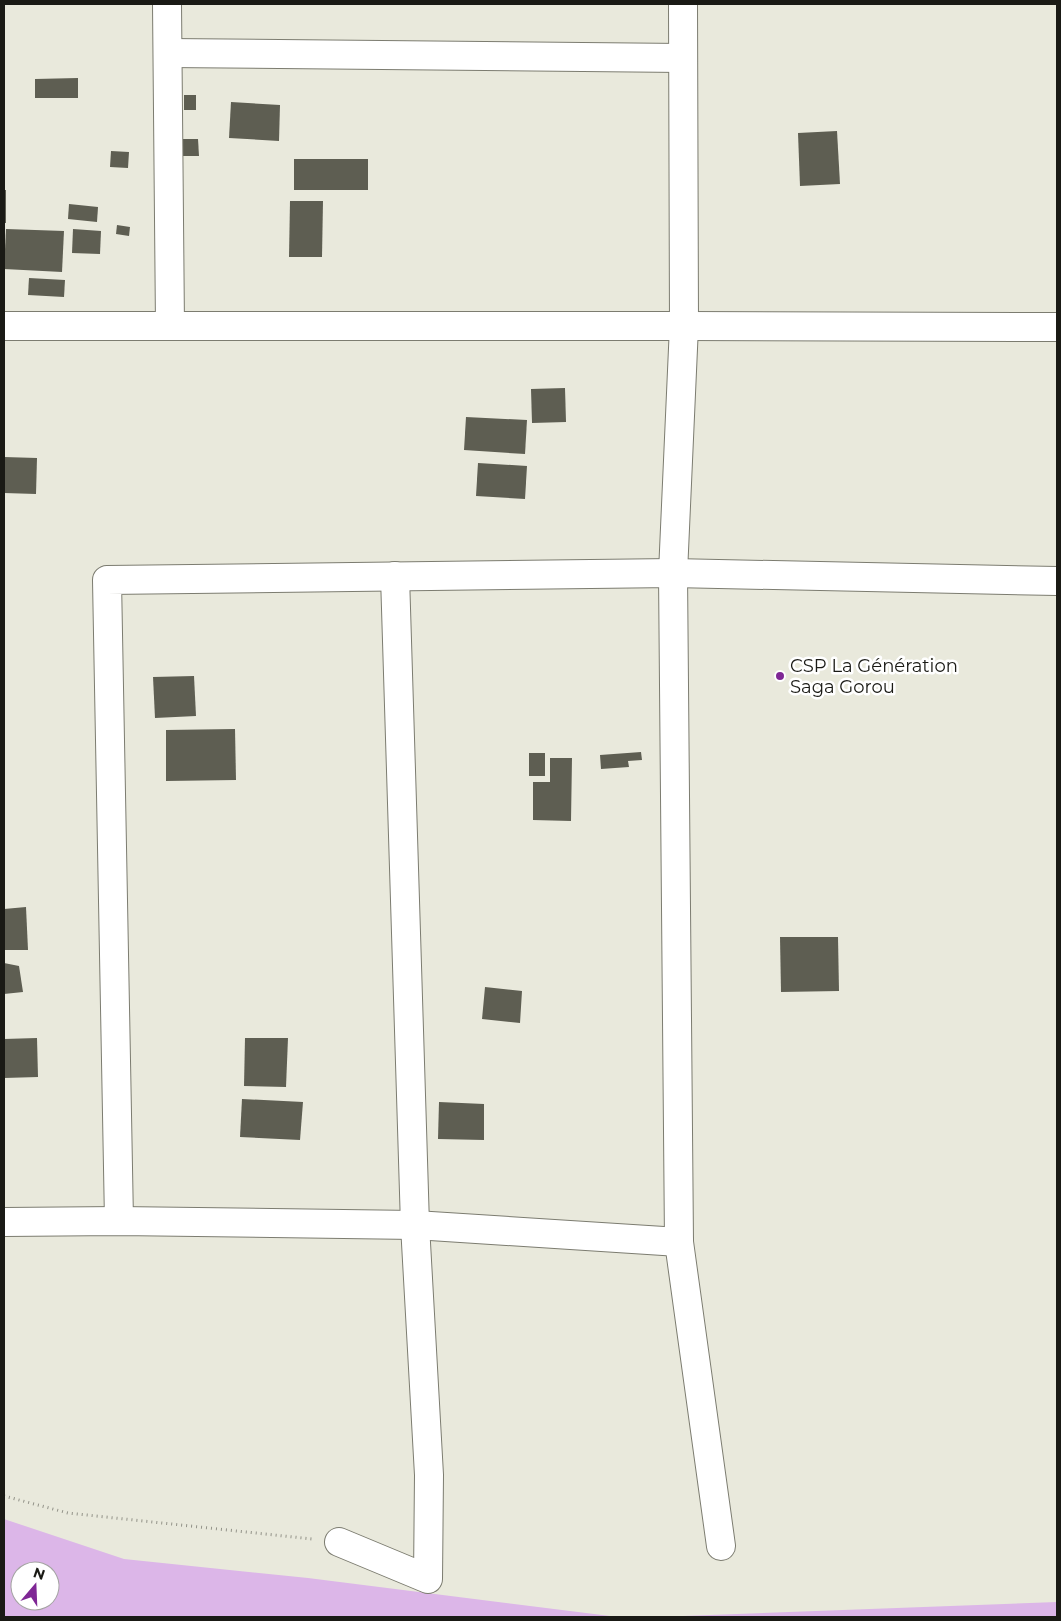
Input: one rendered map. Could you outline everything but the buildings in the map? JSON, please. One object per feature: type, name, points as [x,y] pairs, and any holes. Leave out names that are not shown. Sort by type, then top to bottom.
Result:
[{"type":"street","points":[[167,4],[170,326]]},
{"type":"street","points":[[683,4],[684,326],[673,573],[679,1242],[721,1546]]},
{"type":"street","points":[[168,53],[683,58]]},
{"type":"street","points":[[4,326],[1057,327]]},
{"type":"street","points":[[119,1221],[107,580],[673,573],[1057,581]]},
{"type":"street","points":[[339,1542],[428,1579],[429,1475],[415,1225],[395,576]]},
{"type":"street","points":[[4,1222],[119,1221],[415,1225],[679,1242]]},
{"type":"path","points":[[4,1496],[68,1513],[339,1542]]},
{"type":"shaded area","points":[[4,1519],[124,1559],[308,1578],[618,1617],[4,1617]]},
{"type":"shaded area","points":[[1057,1602],[1057,1617],[656,1617]]},
{"type":"place","name":"CSP La Génération Saga Gorou","points":[[780,676]]}]
